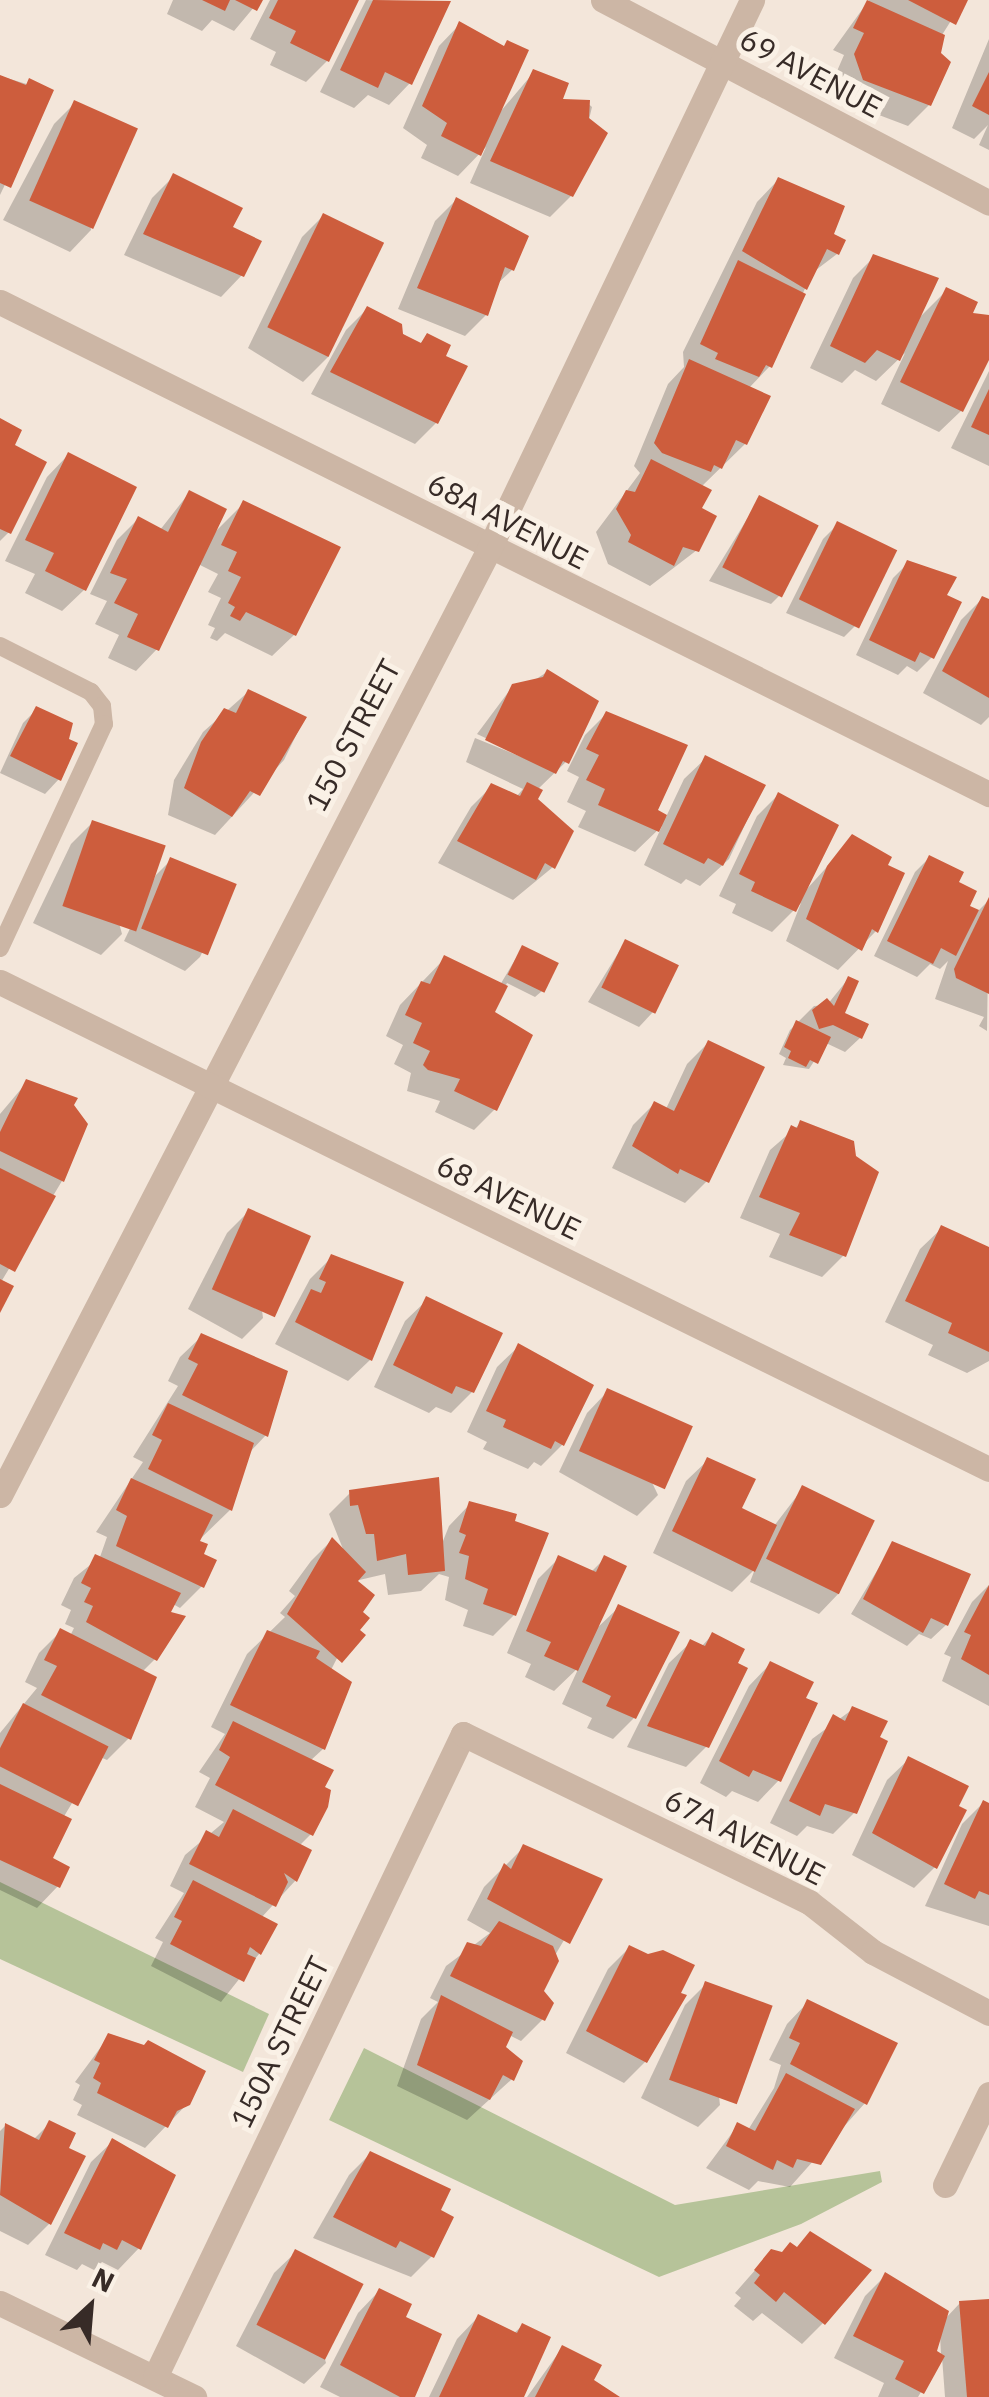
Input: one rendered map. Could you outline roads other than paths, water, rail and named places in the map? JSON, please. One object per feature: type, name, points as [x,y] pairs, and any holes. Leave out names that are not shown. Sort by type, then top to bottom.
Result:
[{"type":"street","name":"69 AVENUE","points":[[603,0],[989,203]]},
{"type":"street","name":"150 STREET","points":[[0,1495],[489,549],[752,0]]},
{"type":"street","name":"68A AVENUE","points":[[0,302],[489,549],[989,794]]},
{"type":"street","name":"68 AVENUE","points":[[0,982],[989,1469]]},
{"type":"street","name":"67A AVENUE","points":[[463,1734],[809,1902],[874,1952],[989,2013]]},
{"type":"street","name":"150A STREET","points":[[155,2378],[463,1734]]},
{"type":"street","points":[[944,2185],[989,2094]]},
{"type":"street","points":[[0,2303],[194,2397]]},
{"type":"lane","points":[[0,646],[91,692],[102,706],[104,724],[0,948]]}]
